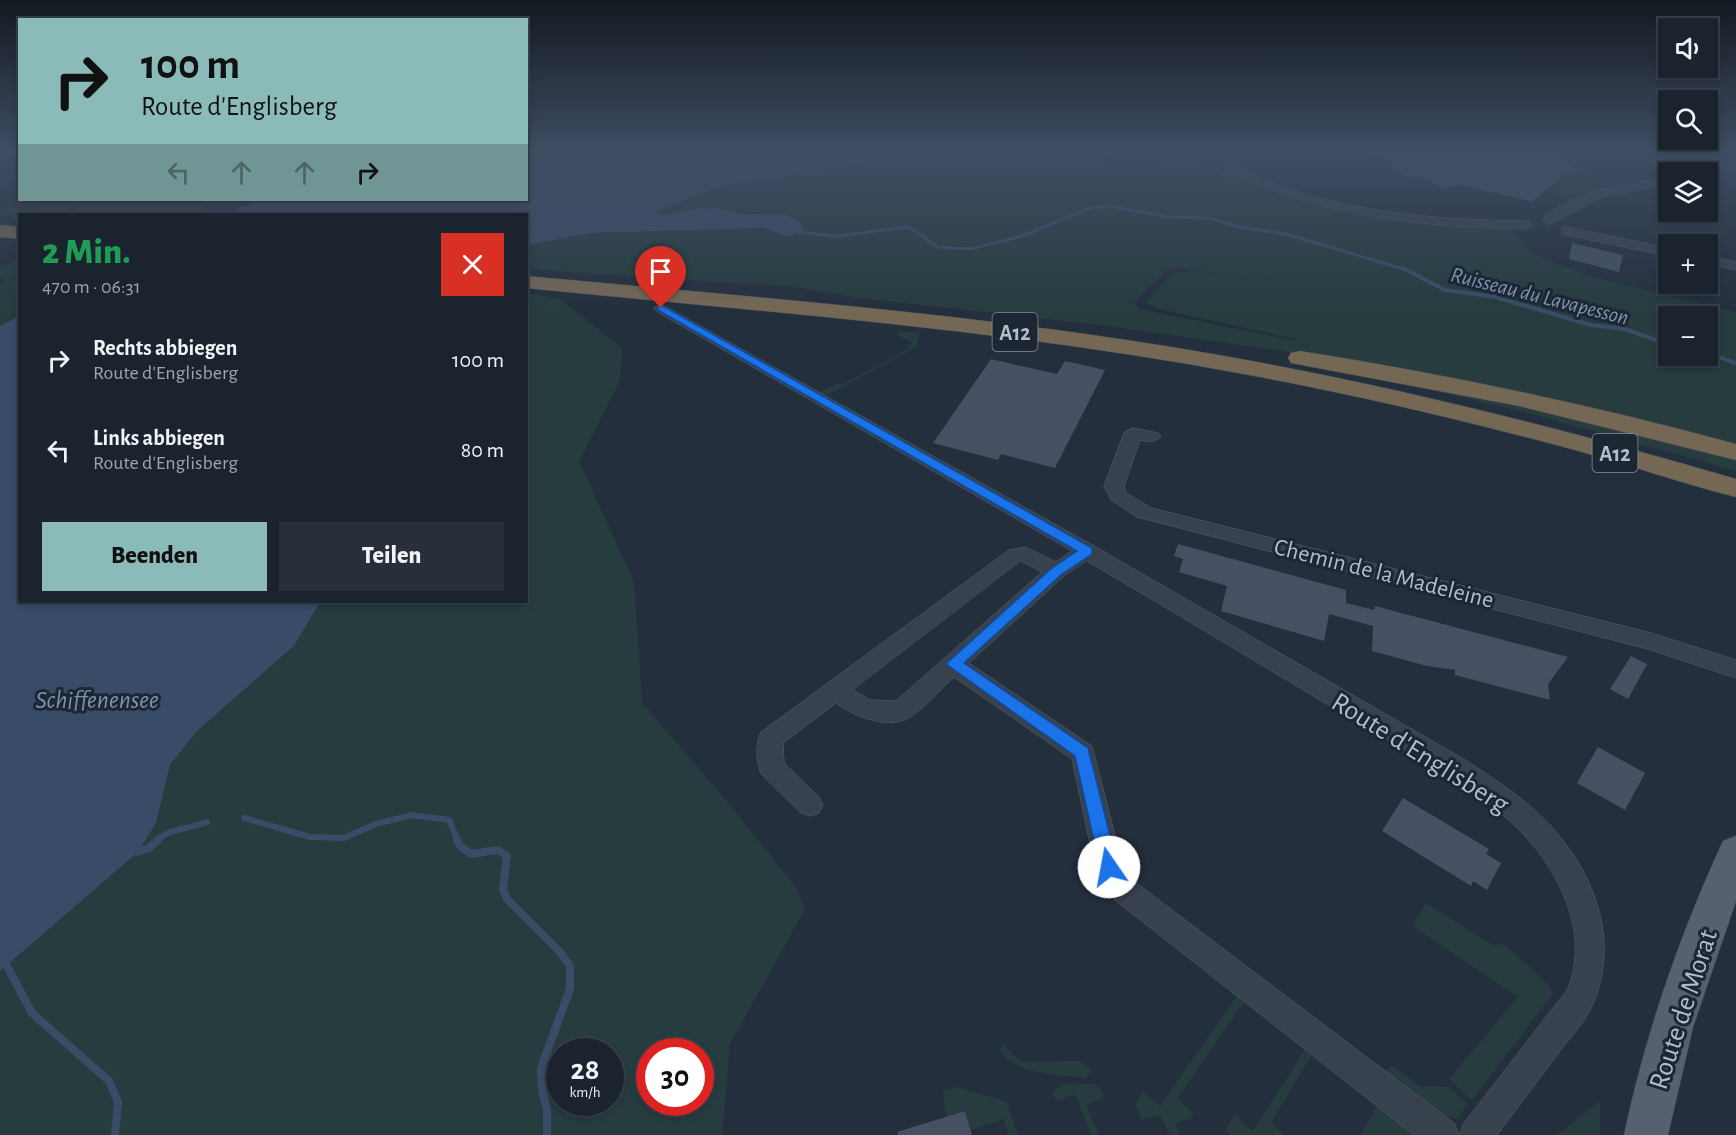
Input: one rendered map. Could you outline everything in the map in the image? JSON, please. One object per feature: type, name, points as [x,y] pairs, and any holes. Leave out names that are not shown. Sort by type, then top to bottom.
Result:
[{"type":"highway","points":[[0,222],[18,224]]},
{"type":"highway","points":[[0,231],[18,232]]},
{"type":"highway","name":"A12","points":[[528,273],[1024,324],[1201,350],[1375,384],[1591,436],[1735,485]]},
{"type":"highway","name":"A12","points":[[528,282],[966,326],[1189,357],[1444,409],[1735,485]]},
{"type":"highway","points":[[1024,324],[1173,339],[1384,371],[1529,399],[1662,431],[1736,452]]},
{"type":"main road","name":"Route de Morat","points":[[1646,1135],[1656,1082],[1701,946],[1736,852]]},
{"type":"street","points":[[1329,203],[1459,223],[1527,225],[1530,220],[1555,230],[1658,250]]},
{"type":"street","points":[[1555,230],[1577,203]]},
{"type":"street","points":[[1718,262],[1736,266]]},
{"type":"street","name":"Route d'Englisberg","points":[[661,308],[1087,551],[1458,769],[1503,799],[1536,830],[1560,861],[1576,892],[1589,929],[1592,962],[1585,989],[1476,1135]]},
{"type":"street","name":"Chemin de la Madeleine","points":[[1152,436],[1133,433],[1114,486],[1118,496],[1144,513],[1642,639],[1703,656],[1736,669]]},
{"type":"street","points":[[837,691],[855,705],[878,713],[902,710],[1057,571],[1087,551]]},
{"type":"street","points":[[810,805],[771,767],[770,739],[1016,555],[1024,554],[1057,571]]},
{"type":"street","points":[[953,664],[1083,753],[1109,867],[1125,891],[1442,1135]]},
{"type":"green space","points":[[42,203],[70,203],[66,213],[18,213],[18,218],[0,215],[0,207],[36,210]]},
{"type":"green space","points":[[76,203],[201,203],[199,204],[208,210],[202,213],[74,213]]},
{"type":"green space","points":[[677,203],[1319,203],[1509,228],[1531,252],[1548,261],[1597,278],[1711,306],[1658,306],[1658,366],[1718,366],[1718,308],[1736,312],[1736,471],[1539,416],[1398,382],[1289,352],[1101,325],[851,297],[795,287],[528,269],[528,245],[591,233],[765,228],[789,237],[761,212],[703,208],[653,212]],"holes":[[[1176,268],[1243,276],[1192,271],[1174,273],[1147,300],[1148,304],[1158,309],[1296,339],[1295,341],[1141,309],[1134,303],[1168,270]]]},
{"type":"green space","points":[[18,259],[18,317],[0,326],[0,284],[7,278],[0,279],[0,268]]},
{"type":"green space","points":[[528,293],[560,299],[622,348],[620,381],[579,461],[634,582],[642,703],[721,794],[796,887],[805,909],[730,1044],[722,1135],[0,1135],[0,971],[138,852],[156,823],[170,765],[196,732],[294,646],[319,603],[528,603]]},
{"type":"green space","points":[[899,331],[920,333],[916,347],[824,397],[821,395],[821,392],[838,383],[841,385],[909,349],[906,347],[913,343],[898,336]]},
{"type":"green space","points":[[1426,903],[1494,946],[1502,943],[1549,986],[1552,995],[1472,1100],[1449,1079],[1518,997],[1413,926]]},
{"type":"green space","points":[[1238,995],[1245,1000],[1177,1099],[1194,1114],[1191,1118],[1175,1124],[1180,1135],[1170,1135],[1160,1115],[1142,1120],[1135,1104],[1143,1092],[1160,1106]]},
{"type":"green space","points":[[1003,1044],[1022,1062],[1079,1061],[1092,1071],[1086,1078],[1026,1069],[1006,1058],[1000,1050]]},
{"type":"green space","points":[[1306,1048],[1313,1053],[1271,1123],[1285,1135],[1229,1135],[1226,1128],[1235,1115],[1253,1131]]},
{"type":"green space","points":[[1391,1065],[1420,1086],[1449,1087],[1467,1104],[1458,1119],[1437,1113],[1389,1074],[1387,1070]]},
{"type":"green space","points":[[1067,1083],[1094,1084],[1103,1092],[1103,1098],[1086,1105],[1099,1135],[1091,1135],[1075,1094],[1056,1101],[1052,1091]]},
{"type":"green space","points":[[957,1087],[1007,1102],[1018,1135],[1009,1135],[1003,1119],[971,1130],[965,1111],[946,1117],[943,1091]]},
{"type":"green space","points":[[1600,1101],[1600,1135],[1557,1135]]},
{"type":"green space","points":[[1378,1103],[1421,1135],[1361,1135]]},
{"type":"water","points":[[254,203],[677,203],[654,212],[669,213],[705,208],[748,214],[784,214],[799,222],[804,229],[788,237],[765,228],[591,233],[528,245],[528,213],[233,213]]},
{"type":"water","name":"Schiffenensee","points":[[18,317],[18,603],[319,603],[294,646],[196,732],[170,765],[156,823],[138,852],[0,971],[0,326]]},
{"type":"building","points":[[1572,243],[1623,255],[1619,272],[1569,259]]},
{"type":"building","points":[[991,359],[1057,374],[1065,361],[1105,370],[1055,468],[1001,454],[998,460],[933,443]]},
{"type":"building","points":[[1178,544],[1346,590],[1346,603],[1374,610],[1375,606],[1568,657],[1548,684],[1550,700],[1455,675],[1455,670],[1427,666],[1372,651],[1373,626],[1329,614],[1324,641],[1221,611],[1227,586],[1179,572],[1183,559],[1174,556]]},
{"type":"building","points":[[1631,656],[1647,664],[1628,699],[1610,689]]},
{"type":"building","points":[[1598,747],[1645,773],[1625,810],[1577,783]]},
{"type":"building","points":[[1403,798],[1489,849],[1486,854],[1501,863],[1487,890],[1473,881],[1471,886],[1382,831]]},
{"type":"building","points":[[965,1111],[972,1135],[898,1135],[897,1132]]},
{"type":"waterway","name":"Ruisseau du Lavapesson","points":[[796,232],[836,236],[909,227],[938,247],[970,249],[1022,236],[1090,208],[1107,206],[1170,217],[1210,218],[1238,227],[1286,234],[1407,270]]},
{"type":"waterway","name":"Ruisseau du Lavapesson","points":[[1403,268],[1407,270]]},
{"type":"waterway","name":"Ruisseau du Lavapesson","points":[[1407,270],[1445,290],[1495,297],[1591,325],[1625,329],[1658,341]]},
{"type":"waterway","name":"Ruisseau du Lavapesson","points":[[1718,357],[1736,363]]},
{"type":"waterway","points":[[244,818],[310,837],[344,838],[376,824],[412,815],[449,820],[458,841]]},
{"type":"waterway","points":[[156,841],[174,831],[207,822]]},
{"type":"waterway","points":[[138,852],[149,848],[158,840]]},
{"type":"waterway","points":[[457,840],[460,846],[471,854],[498,850],[507,856],[503,889],[507,899],[559,951],[570,966],[570,989],[541,1068],[542,1090],[547,1109],[547,1135]]},
{"type":"waterway","points":[[7,966],[32,1013],[109,1081],[118,1102],[115,1135]]},
{"type":"route","points":[[661,308],[1087,551],[1057,571],[953,664],[1083,753],[1109,867]]}]
